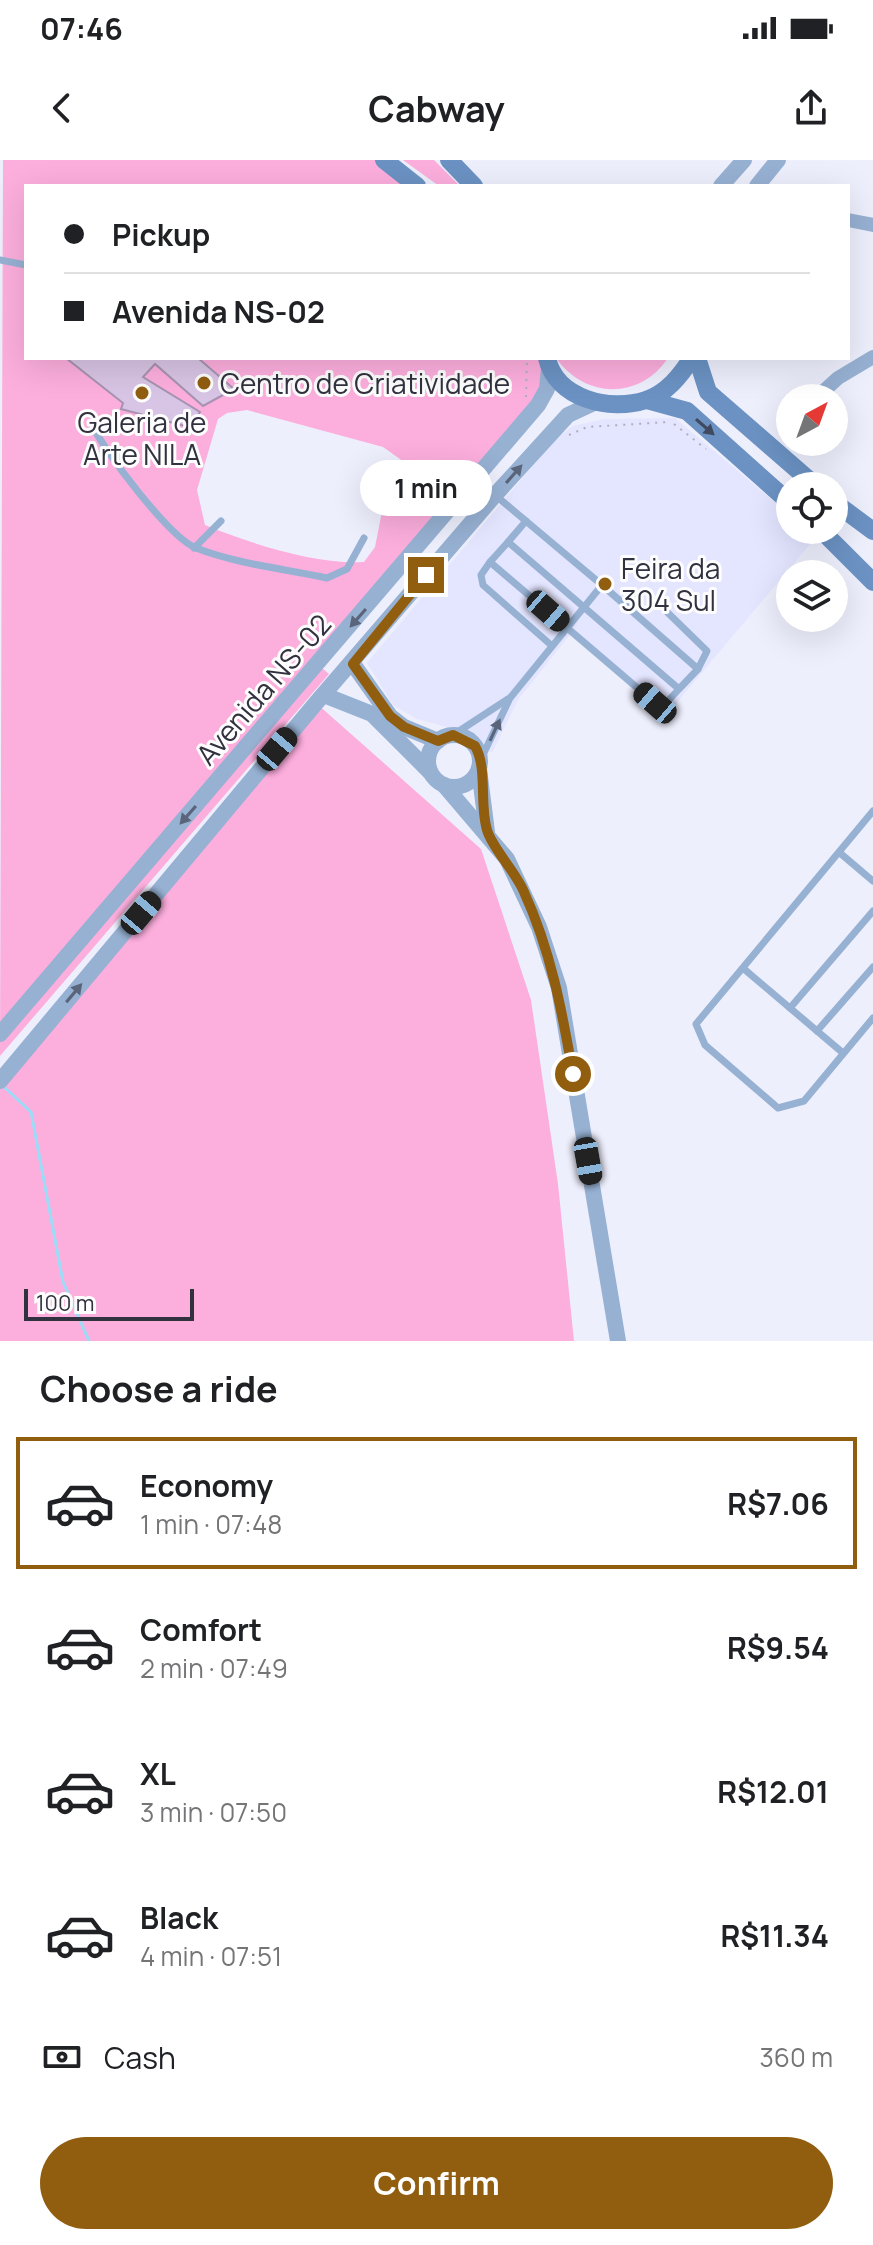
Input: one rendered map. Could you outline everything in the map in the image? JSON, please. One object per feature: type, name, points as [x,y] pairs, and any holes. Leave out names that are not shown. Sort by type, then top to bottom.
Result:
[{"type":"main road","points":[[384,160],[414,184]]},
{"type":"main road","points":[[449,160],[472,184]]},
{"type":"main road","points":[[647,400],[676,382],[692,360]]},
{"type":"main road","points":[[695,360],[708,392],[800,472]]},
{"type":"main road","points":[[548,364],[574,394],[596,402],[647,400],[687,411],[776,490]]},
{"type":"main road","points":[[848,512],[873,531]]},
{"type":"main road","points":[[835,544],[873,582]]},
{"type":"street","points":[[723,184],[744,160]]},
{"type":"street","points":[[759,184],[778,160]]},
{"type":"street","points":[[850,220],[873,225]]},
{"type":"street","points":[[831,384],[873,357]]},
{"type":"street","name":"Avenida NS-02","points":[[0,1034],[538,405],[547,389],[548,364]]},
{"type":"street","name":"Avenida NS-02","points":[[0,1081],[495,495],[568,415],[596,402]]},
{"type":"street","points":[[353,664],[390,716],[404,727],[475,746],[487,832]]},
{"type":"street","points":[[324,695],[382,720],[487,832],[523,888],[559,988],[618,1341]]},
{"type":"street","points":[[431,773],[430,752],[445,738]]},
{"type":"street","points":[[444,785],[465,785],[480,765]]},
{"type":"lane","points":[[0,260],[24,265]]},
{"type":"lane","points":[[91,423],[101,446],[172,529],[194,548],[327,578],[347,569],[364,538]]},
{"type":"lane","points":[[495,495],[698,669]]},
{"type":"lane","points":[[194,548],[221,521]]},
{"type":"lane","points":[[526,521],[481,575],[483,585],[551,645]]},
{"type":"lane","points":[[508,542],[679,689]]},
{"type":"lane","points":[[490,562],[655,703],[667,702],[698,669],[707,651],[666,611]]},
{"type":"lane","points":[[480,765],[510,698],[602,585]]},
{"type":"lane","points":[[445,738],[510,698]]},
{"type":"lane","points":[[873,811],[696,1024],[699,1036],[778,1108],[804,1101],[873,1018]]},
{"type":"lane","points":[[840,853],[873,881]]},
{"type":"lane","points":[[790,1008],[873,911]]},
{"type":"lane","points":[[817,1031],[873,967]]},
{"type":"lane","points":[[744,969],[843,1053]]},
{"type":"path","points":[[563,439],[587,427],[668,422],[712,454]]},
{"type":"shaded area","points":[[3,160],[378,160],[408,184],[24,184],[24,360],[543,360],[544,388],[471,472],[407,464],[383,447],[247,410],[227,413],[218,419],[197,490],[205,525],[304,556],[364,562],[375,547],[388,481],[405,472],[424,472],[439,487],[443,512],[315,662],[329,674],[0,1056]]},
{"type":"shaded area","points":[[403,160],[434,160],[458,184],[436,184]]},
{"type":"shaded area","points":[[558,360],[666,360],[643,381],[612,389],[582,381]]},
{"type":"shaded area","name":"Feira da 304 Sul","points":[[675,418],[776,503],[776,544],[810,544],[797,560],[776,560],[776,585],[668,713],[573,631],[518,700],[492,753],[473,734],[417,719],[393,705],[367,663],[556,438],[573,426],[603,419]]},
{"type":"shaded area","points":[[316,703],[481,849],[531,1000],[558,1184],[574,1341],[0,1341],[0,1081]]},
{"type":"building","points":[[69,360],[200,360],[234,389],[203,406],[155,364],[143,377],[200,412],[189,427],[121,409],[123,403]]},
{"type":"waterway","points":[[3,1086],[31,1112],[63,1282],[89,1341]]},
{"type":"place","name":"Centro de Criatividade","points":[[204,383]]},
{"type":"place","name":"Galeria de Arte NILA","points":[[142,393]]},
{"type":"place","name":"Feira da 304 Sul","points":[[605,584]]},
{"type":"route","points":[[426,575],[353,664],[378,703],[399,724],[438,741],[453,735],[461,736],[469,740],[479,753],[487,832],[523,888],[539,927],[559,988],[573,1074]]}]
